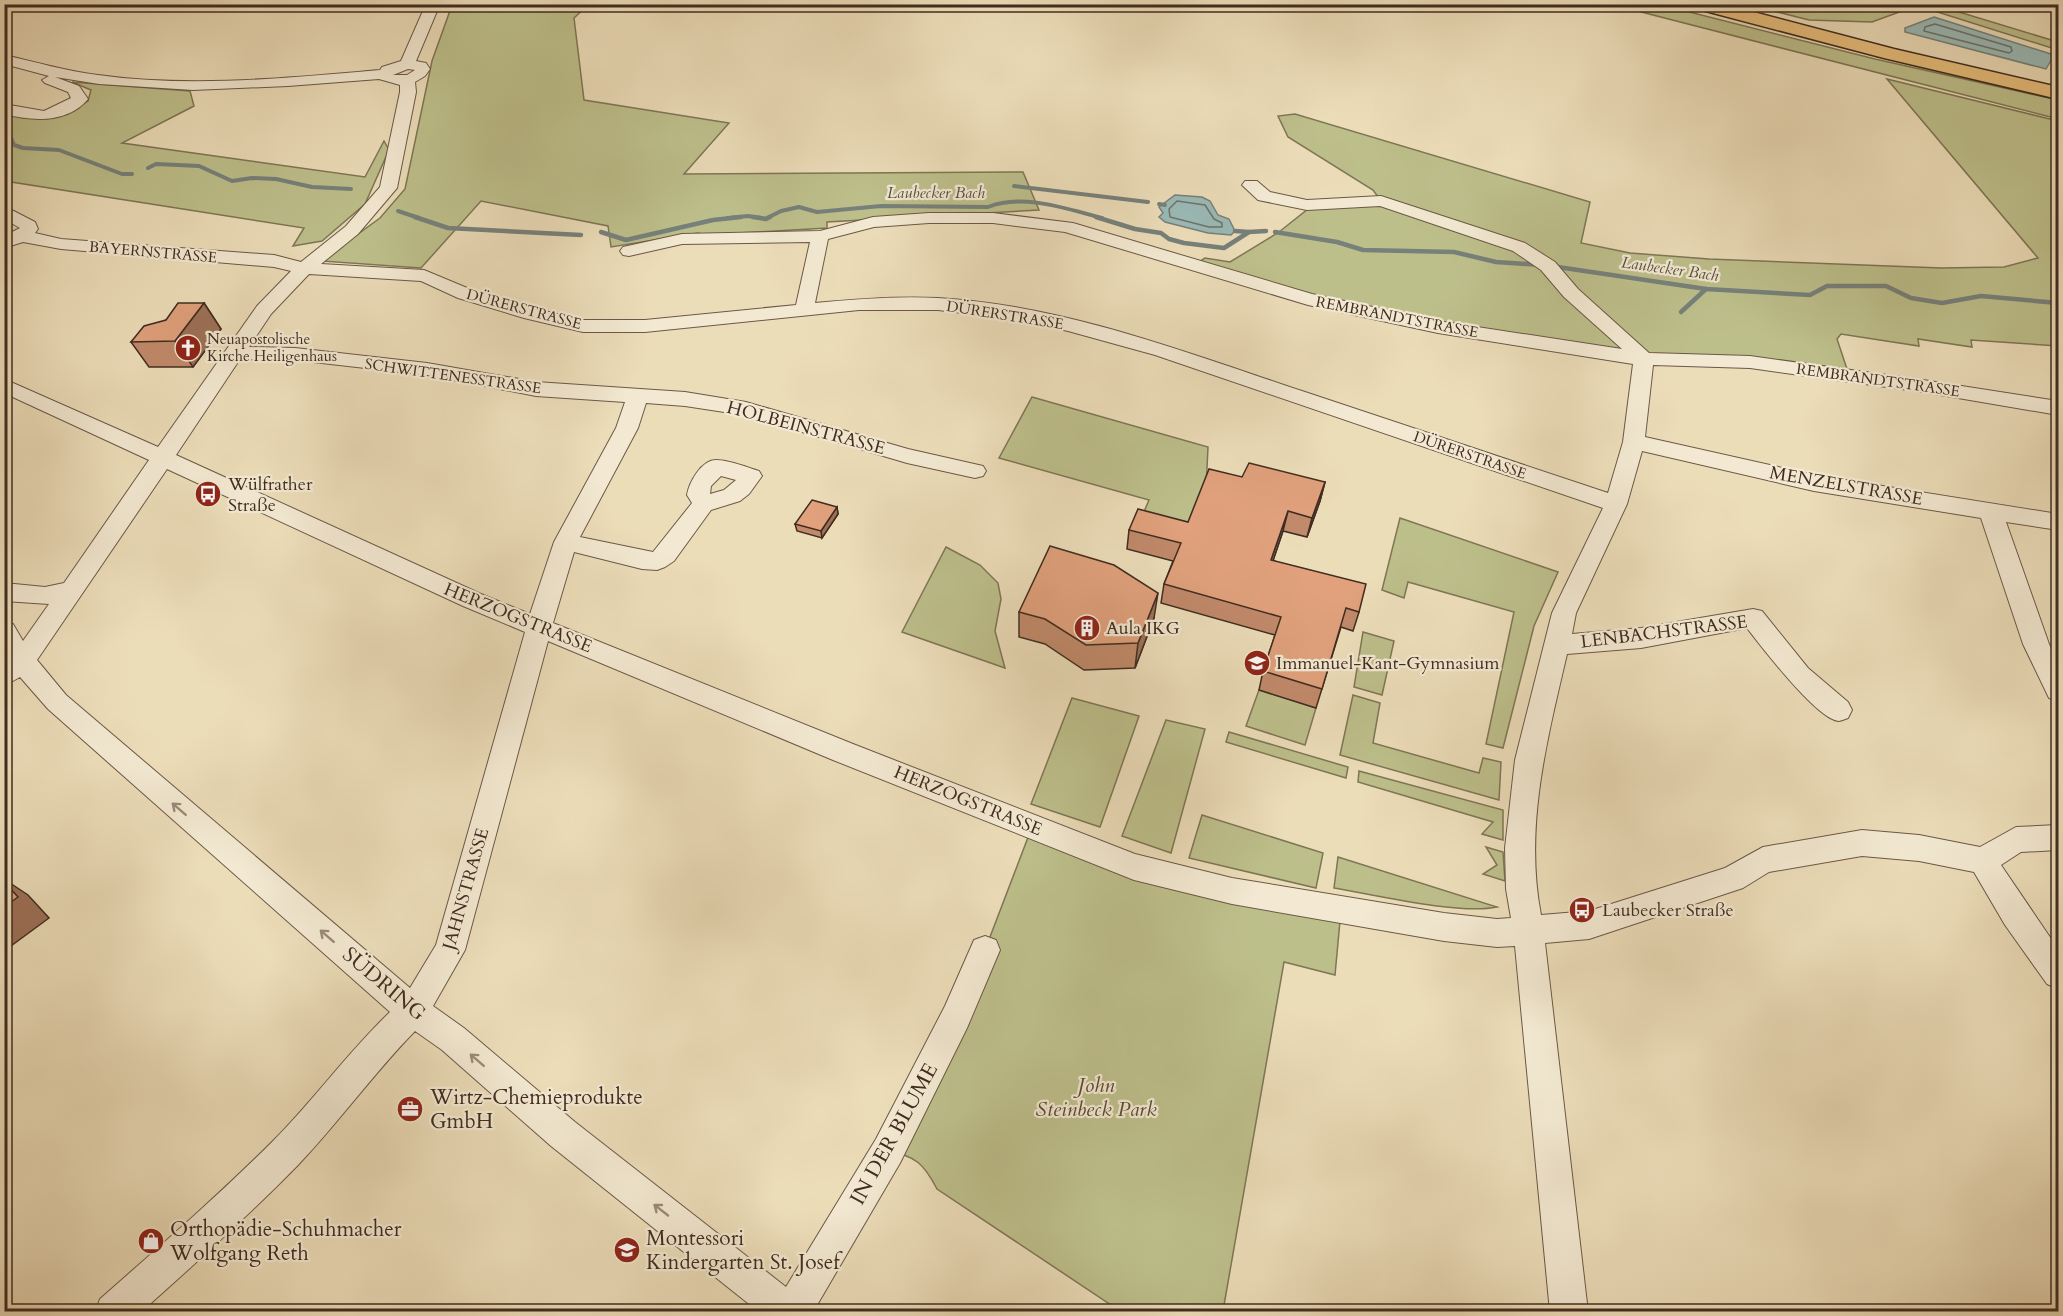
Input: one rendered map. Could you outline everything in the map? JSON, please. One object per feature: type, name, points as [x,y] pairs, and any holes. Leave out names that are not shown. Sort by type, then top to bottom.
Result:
[{"type":"highway","points":[[1700,4],[1891,54],[2058,93]]},
{"type":"highway","points":[[1732,4],[2058,83]]},
{"type":"street","points":[[13,668],[71,590],[264,310],[304,268],[367,216],[388,188],[408,92],[407,71],[433,4]]},
{"type":"street","points":[[4,59],[52,72],[121,83],[221,87],[384,74],[390,80],[407,71]]},
{"type":"street","points":[[4,109],[40,117],[61,111],[80,99],[75,89],[49,80],[47,77],[52,72]]},
{"type":"street","points":[[1251,185],[1264,196],[1307,205],[1381,201],[1519,247],[1548,266],[1571,292],[1644,359],[1634,442],[1616,504],[1564,613],[1529,760],[1519,848],[1521,889],[1529,932],[1569,1311]]},
{"type":"street","points":[[4,212],[29,226],[29,229],[13,240]]},
{"type":"street","name":"REMBRANDTSTRASSE","points":[[628,251],[682,239],[819,236],[873,222],[929,218],[993,218],[1066,227],[1308,299],[1438,327],[1644,359],[1750,362],[1923,386],[2058,408]]},
{"type":"street","points":[[804,310],[819,236]]},
{"type":"street","name":"BAYERNSTRASSE","points":[[13,240],[274,261],[304,268]]},
{"type":"street","name":"DÜRERSTRASSE","points":[[304,268],[424,276],[465,294],[583,326],[645,326],[859,304],[938,304],[1005,312],[1071,326],[1162,351],[1616,504]]},
{"type":"street","name":"SCHWITTENESSTRASSE","points":[[234,353],[295,354],[427,369],[536,389],[637,398]]},
{"type":"street","name":"HERZOGSTRASSE","points":[[4,385],[472,600],[1134,867],[1232,891],[1364,914],[1497,933],[1529,932],[1589,925],[1733,879],[1763,860],[1862,843],[1919,848],[1983,861]]},
{"type":"street","name":"HOLBEINSTRASSE","points":[[637,398],[685,399],[746,409],[907,456],[975,471]]},
{"type":"street","name":"JAHNSTRASSE","points":[[114,1311],[220,1217],[287,1151],[368,1056],[414,1011],[450,951],[538,626],[566,542],[627,428],[637,398]]},
{"type":"street","name":"MENZELSTRASSE","points":[[1634,442],[1814,483],[2058,522]]},
{"type":"street","points":[[566,542],[642,560],[657,561],[666,555],[704,503]]},
{"type":"street","points":[[1990,510],[2036,644],[2058,691]]},
{"type":"street","points":[[4,592],[45,596],[71,590]]},
{"type":"street","name":"LENBACHSTRASSE","points":[[1558,645],[1641,638],[1753,618],[1799,675],[1839,710]]},
{"type":"street","name":"SÜDRING","points":[[4,631],[13,668],[57,702],[414,1011],[453,1039],[563,1134],[790,1311]]},
{"type":"street","points":[[2058,838],[2016,840],[1983,861],[2016,915],[2058,974]]},
{"type":"street","name":"IN DER BLUME","points":[[790,1311],[888,1151],[956,1017],[985,950]]},
{"type":"green space","points":[[452,5],[588,5],[574,18],[584,100],[729,123],[684,174],[1023,172],[1039,210],[827,222],[827,228],[705,235],[698,233],[611,247],[608,226],[481,201],[421,268],[321,261],[380,218],[405,189],[432,61]]},
{"type":"green space","points":[[1614,5],[1662,5],[1875,59],[2058,100],[2058,119]]},
{"type":"green space","points":[[1750,5],[1792,5],[1804,8],[1854,11],[1878,5],[1936,5],[2058,42],[2058,50],[1928,9],[1902,11],[1872,22],[1809,20]]},
{"type":"green space","points":[[1887,79],[2058,121],[2058,346],[1971,340],[1972,347],[1918,339],[1919,346],[1841,334],[1837,339],[1849,375],[1644,359],[1438,327],[1194,265],[1205,258],[1230,262],[1279,232],[1308,209],[1381,201],[1373,190],[1288,137],[1278,116],[1295,114],[1590,202],[1581,243],[1630,253],[1709,259],[1941,268],[2004,267],[2038,258]]},
{"type":"green space","points":[[72,82],[190,91],[194,106],[122,143],[365,177],[384,141],[389,150],[365,204],[322,241],[293,246],[304,228],[5,181],[4,113],[38,118],[48,117],[66,112],[88,101],[91,90]]},
{"type":"green space","points":[[1032,397],[1208,447],[1206,489],[1185,541],[1137,528],[1149,500],[999,458]]},
{"type":"green space","points":[[1400,518],[1558,572],[1534,626],[1503,748],[1486,744],[1514,612],[1408,582],[1404,598],[1382,590]]},
{"type":"green space","points":[[946,547],[980,565],[998,583],[1001,599],[995,631],[1005,668],[902,632]]},
{"type":"green space","points":[[1363,632],[1394,641],[1382,695],[1354,687]]},
{"type":"green space","points":[[1259,690],[1316,708],[1305,745],[1246,726]]},
{"type":"green space","points":[[1353,695],[1380,703],[1373,743],[1479,773],[1483,758],[1501,762],[1499,800],[1340,755]]},
{"type":"green space","points":[[1072,698],[1139,716],[1100,827],[1031,804]]},
{"type":"green space","points":[[1166,720],[1205,729],[1171,853],[1122,836]]},
{"type":"green space","points":[[1229,732],[1348,767],[1346,778],[1226,742]]},
{"type":"green space","points":[[1359,771],[1503,810],[1503,840],[1482,834],[1493,822],[1358,782]]},
{"type":"green space","points":[[1202,815],[1323,853],[1316,888],[1189,858]]},
{"type":"green space","name":"John Steinbeck Park","points":[[1032,827],[1341,910],[1335,975],[1284,962],[1223,1311],[1120,1311],[937,1189],[928,1173],[918,1162],[888,1151],[985,950]]},
{"type":"green space","points":[[1486,847],[1503,852],[1505,881],[1483,874],[1497,865]]},
{"type":"green space","points":[[1338,857],[1497,907],[1481,909],[1440,906],[1334,888]]},
{"type":"water","points":[[1934,17],[2054,55],[2046,69],[1905,32],[1905,28]]},
{"type":"water","points":[[1175,195],[1202,197],[1210,201],[1218,215],[1229,219],[1235,231],[1231,235],[1208,233],[1165,222],[1159,217],[1163,213],[1159,207]]},
{"type":"building","points":[[178,303],[204,303],[175,341],[131,342],[144,326],[166,320]]},
{"type":"building","name":"Immanuel-Kant-Gymnasium","points":[[1249,463],[1325,482],[1312,518],[1288,511],[1271,560],[1366,584],[1359,612],[1346,608],[1322,689],[1263,671],[1281,617],[1164,584],[1181,543],[1129,530],[1138,509],[1188,522],[1209,469],[1242,477]]},
{"type":"building","points":[[812,500],[837,507],[821,531],[795,524]]},
{"type":"building","name":"Aula IKG","points":[[1050,546],[1114,565],[1158,593],[1138,643],[1086,645],[1045,619],[1019,612]]},
{"type":"building","points":[[4,882],[18,897],[4,907]]},
{"type":"waterway","name":"Laubecker Bach","points":[[4,137],[11,138],[14,145],[23,148],[59,150],[122,174],[132,174]]},
{"type":"waterway","name":"Laubecker Bach","points":[[148,168],[156,164],[199,166],[232,181],[252,178],[276,179],[312,187],[351,189]]},
{"type":"waterway","points":[[1014,186],[1148,202]]},
{"type":"waterway","name":"Laubecker Bach","points":[[767,218],[781,211],[799,207],[817,212],[881,206],[988,207],[1016,202],[1045,204],[1102,218]]},
{"type":"waterway","points":[[1159,204],[1165,205]]},
{"type":"waterway","name":"Laubecker Bach","points":[[398,211],[419,218]]},
{"type":"waterway","name":"Laubecker Bach","points":[[728,218],[748,216],[762,218]]},
{"type":"waterway","name":"Laubecker Bach","points":[[415,217],[448,228],[581,235]]},
{"type":"waterway","name":"Laubecker Bach","points":[[601,232],[626,240],[713,220],[741,217]]},
{"type":"waterway","name":"Laubecker Bach","points":[[753,217],[766,219],[770,217]]},
{"type":"waterway","name":"Laubecker Bach","points":[[1096,217],[1135,229],[1161,233],[1169,239],[1184,243],[1224,248],[1249,232]]},
{"type":"waterway","points":[[1235,231],[1249,232]]},
{"type":"waterway","name":"Laubecker Bach","points":[[1249,232],[1266,231]]},
{"type":"waterway","name":"Laubecker Bach","points":[[1275,232],[1337,242],[1363,250],[1454,252],[1496,262],[1541,265]]},
{"type":"waterway","name":"Laubecker Bach","points":[[1551,266],[1706,289]]},
{"type":"waterway","name":"Laubecker Bach","points":[[1706,289],[1810,295],[1827,286],[1886,286],[1911,298],[1942,303],[1981,296],[2058,303]]},
{"type":"waterway","points":[[1681,312],[1706,289]]},
{"type":"place","name":"Neuapostolische Kirche Heiligenhaus","points":[[188,348]]},
{"type":"place","name":"Wülfrather Straße","points":[[208,494]]},
{"type":"place","name":"Aula IKG","points":[[1087,628]]},
{"type":"place","name":"Immanuel-Kant-Gymnasium","points":[[1257,663]]},
{"type":"place","name":"Laubecker Straße","points":[[1582,910]]},
{"type":"place","name":"Wirtz-Chemieprodukte GmbH","points":[[410,1109]]},
{"type":"place","name":"Orthopädie-Schuhmacher Wolfgang Reth","points":[[151,1241]]},
{"type":"place","name":"Montessori Kindergarten St. Josef","points":[[627,1250]]}]
